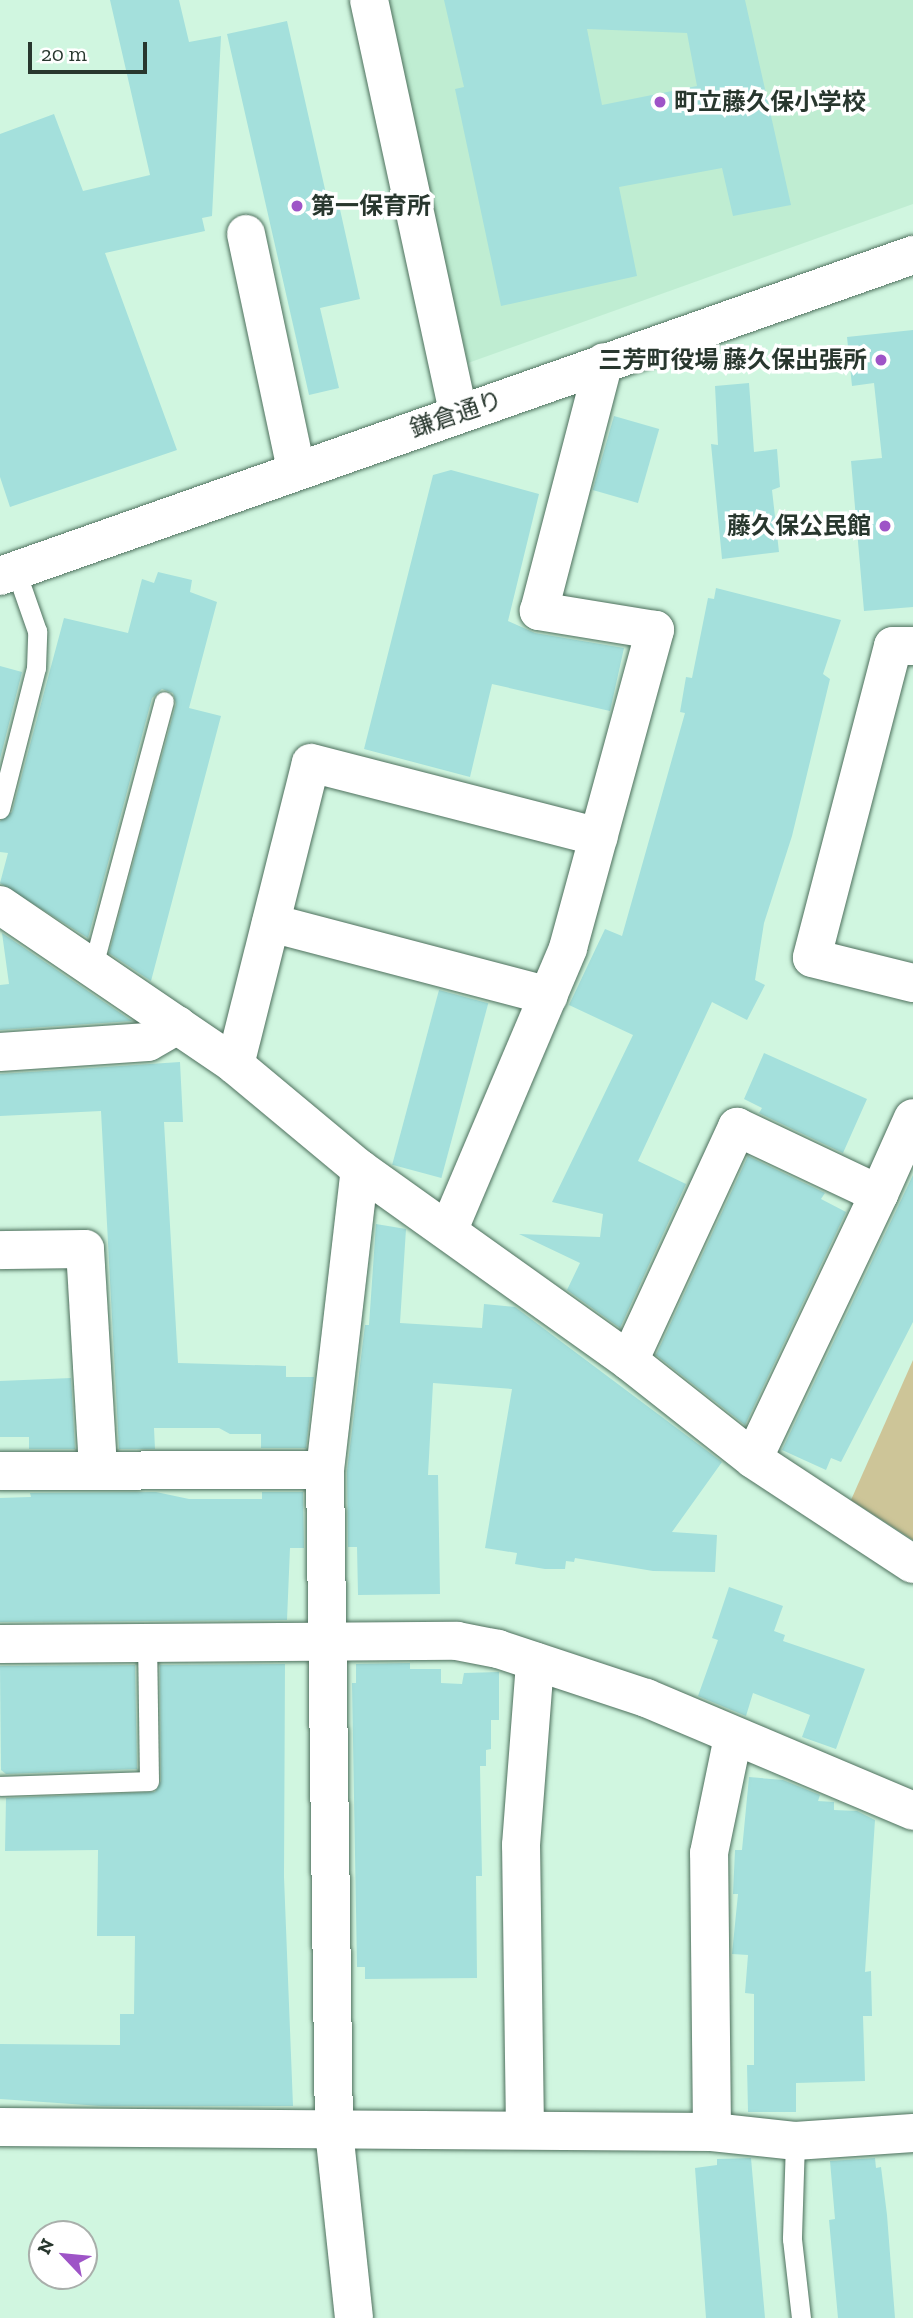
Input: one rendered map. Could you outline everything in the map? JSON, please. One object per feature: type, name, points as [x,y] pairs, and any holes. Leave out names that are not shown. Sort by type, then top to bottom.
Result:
[{"type":"street","points":[[369,0],[458,414]]},
{"type":"street","points":[[246,234],[296,470]]},
{"type":"street","name":"鎌倉通り","points":[[8,573],[913,255]]},
{"type":"street","points":[[449,1229],[568,948],[655,629],[539,611],[604,362]]},
{"type":"street","points":[[913,646],[893,646],[812,958],[913,983]]},
{"type":"street","points":[[235,1065],[311,763],[599,837]]},
{"type":"street","points":[[0,905],[235,1065],[360,1169],[449,1229],[629,1360],[753,1459],[913,1564]]},
{"type":"street","points":[[271,923],[549,996]]},
{"type":"street","points":[[0,1052],[148,1042],[177,1025]]},
{"type":"street","points":[[753,1459],[913,1118]]},
{"type":"street","points":[[629,1360],[737,1127],[879,1194]]},
{"type":"street","points":[[354,2318],[334,2131],[325,1469],[360,1169]]},
{"type":"street","points":[[0,1250],[85,1249],[99,1470]]},
{"type":"street","points":[[0,1471],[325,1469]]},
{"type":"street","points":[[0,1644],[327,1640],[457,1642],[535,1662],[646,1698],[913,1811]]},
{"type":"street","points":[[525,2129],[521,1844],[535,1662]]},
{"type":"street","points":[[712,2132],[709,1853],[733,1737]]},
{"type":"street","points":[[0,2127],[712,2132],[795,2141],[913,2133]]},
{"type":"lane","points":[[0,809],[36,668],[37,631],[8,573]]},
{"type":"lane","points":[[93,966],[163,701]]},
{"type":"lane","points":[[0,1786],[149,1780],[148,1641]]},
{"type":"lane","points":[[795,2141],[792,2239],[801,2318]]},
{"type":"shaded area","name":"町立藤久保小学校","points":[[385,0],[913,0],[913,204],[468,363]]},
{"type":"shaded area","points":[[913,1360],[913,1540],[851,1500]]},
{"type":"building","points":[[110,0],[179,0],[189,42],[221,36],[212,216],[202,218],[205,231],[105,253],[177,450],[10,507],[0,477],[0,134],[54,114],[83,191],[150,175]]},
{"type":"building","points":[[444,0],[745,0],[791,205],[733,216],[722,168],[619,187],[637,276],[501,306],[455,89],[464,87]],"holes":[[[587,29],[687,33],[697,86],[602,105]]]},
{"type":"building","name":"第一保育所","points":[[287,21],[329,207],[339,205],[360,299],[320,308],[339,388],[309,395],[227,34]]},
{"type":"building","points":[[913,330],[913,607],[864,611],[851,461],[882,458],[874,383],[852,386],[847,337]]},
{"type":"building","points":[[749,383],[754,452],[777,449],[780,487],[772,490],[779,552],[722,559],[711,444],[718,445],[715,386]]},
{"type":"building","points":[[614,416],[659,429],[638,503],[593,490]]},
{"type":"building","points":[[451,470],[539,494],[508,621],[535,633],[624,648],[610,711],[492,684],[470,777],[364,749],[433,475]]},
{"type":"building","points":[[158,572],[192,580],[190,592],[217,602],[189,708],[221,716],[151,981],[109,953],[176,704],[173,693],[162,689],[152,698],[88,938],[0,883],[8,853],[0,852],[0,821],[12,812],[64,618],[128,633],[142,579],[154,583]]},
{"type":"building","points":[[716,588],[841,620],[823,674],[830,679],[792,836],[764,923],[755,980],[765,985],[747,1020],[712,1002],[638,1161],[686,1184],[620,1328],[567,1290],[580,1263],[519,1234],[600,1237],[603,1214],[552,1202],[633,1035],[569,1005],[605,929],[622,936],[685,713],[680,712],[686,677],[692,678],[708,598],[714,599]]},
{"type":"building","points":[[0,666],[22,672],[0,759]]},
{"type":"building","points":[[2,933],[132,1021],[0,1030],[0,985],[9,984]]},
{"type":"building","points":[[439,990],[488,1003],[441,1178],[392,1165]]},
{"type":"building","points":[[764,1053],[867,1099],[843,1153],[759,1113],[762,1108],[744,1099]]},
{"type":"building","points":[[180,1062],[183,1122],[164,1122],[178,1363],[286,1366],[286,1377],[314,1377],[306,1448],[261,1448],[261,1434],[230,1434],[219,1428],[154,1428],[155,1449],[119,1449],[101,1111],[0,1116],[0,1074]]},
{"type":"building","points":[[748,1156],[825,1193],[821,1199],[846,1212],[745,1425],[656,1355]]},
{"type":"building","points":[[913,1175],[913,1322],[841,1462],[831,1458],[826,1470],[782,1450]]},
{"type":"building","points":[[376,1224],[406,1229],[400,1323],[482,1328],[484,1304],[515,1307],[722,1462],[672,1532],[717,1535],[715,1572],[653,1571],[575,1558],[574,1562],[566,1561],[565,1569],[545,1569],[515,1564],[517,1553],[485,1548],[512,1389],[433,1383],[428,1475],[438,1475],[440,1594],[358,1595],[357,1547],[348,1547],[347,1471],[365,1325],[369,1325]]},
{"type":"building","points":[[71,1378],[75,1449],[29,1449],[29,1437],[0,1437],[0,1381]]},
{"type":"building","points":[[156,1492],[189,1499],[262,1499],[262,1492],[303,1492],[304,1548],[290,1548],[287,1620],[0,1622],[0,1498],[31,1497],[30,1493]]},
{"type":"building","points":[[729,1587],[783,1606],[774,1631],[785,1635],[783,1641],[865,1669],[836,1749],[802,1737],[810,1715],[753,1693],[746,1716],[698,1696],[718,1640],[712,1638]]},
{"type":"building","points":[[410,1663],[410,1669],[441,1669],[441,1683],[462,1684],[464,1673],[499,1672],[499,1720],[491,1720],[491,1749],[486,1750],[486,1766],[480,1766],[482,1876],[476,1876],[477,1978],[365,1979],[365,1967],[357,1967],[352,1683],[356,1683],[356,1664]]},
{"type":"building","points":[[285,1664],[284,1877],[293,2106],[101,2106],[0,2099],[0,2044],[120,2045],[120,2014],[134,2014],[135,1936],[97,1936],[98,1850],[5,1851],[6,1798],[155,1792],[161,1781],[160,1665]]},
{"type":"building","points":[[135,1665],[137,1769],[6,1774],[1,1770],[0,1666]]},
{"type":"building","points":[[749,1777],[783,1780],[820,1795],[818,1801],[834,1802],[834,1810],[857,1811],[875,1820],[865,1972],[871,1971],[872,2016],[863,2016],[865,2081],[796,2083],[796,2112],[748,2112],[747,2065],[754,2065],[754,1994],[745,1993],[748,1955],[732,1954],[738,1894],[733,1894],[735,1850],[742,1850]]},
{"type":"building","points":[[751,2158],[765,2318],[706,2318],[695,2168],[717,2165],[717,2159]]},
{"type":"building","points":[[875,2158],[876,2168],[881,2167],[887,2215],[895,2318],[838,2318],[829,2220],[835,2219],[830,2161]]},
{"type":"place","name":"町立藤久保小学校","points":[[660,102]]},
{"type":"place","name":"第一保育所","points":[[297,206]]},
{"type":"place","name":"三芳町役場 藤久保出張所","points":[[881,360]]},
{"type":"place","name":"藤久保公民館","points":[[885,526]]}]
